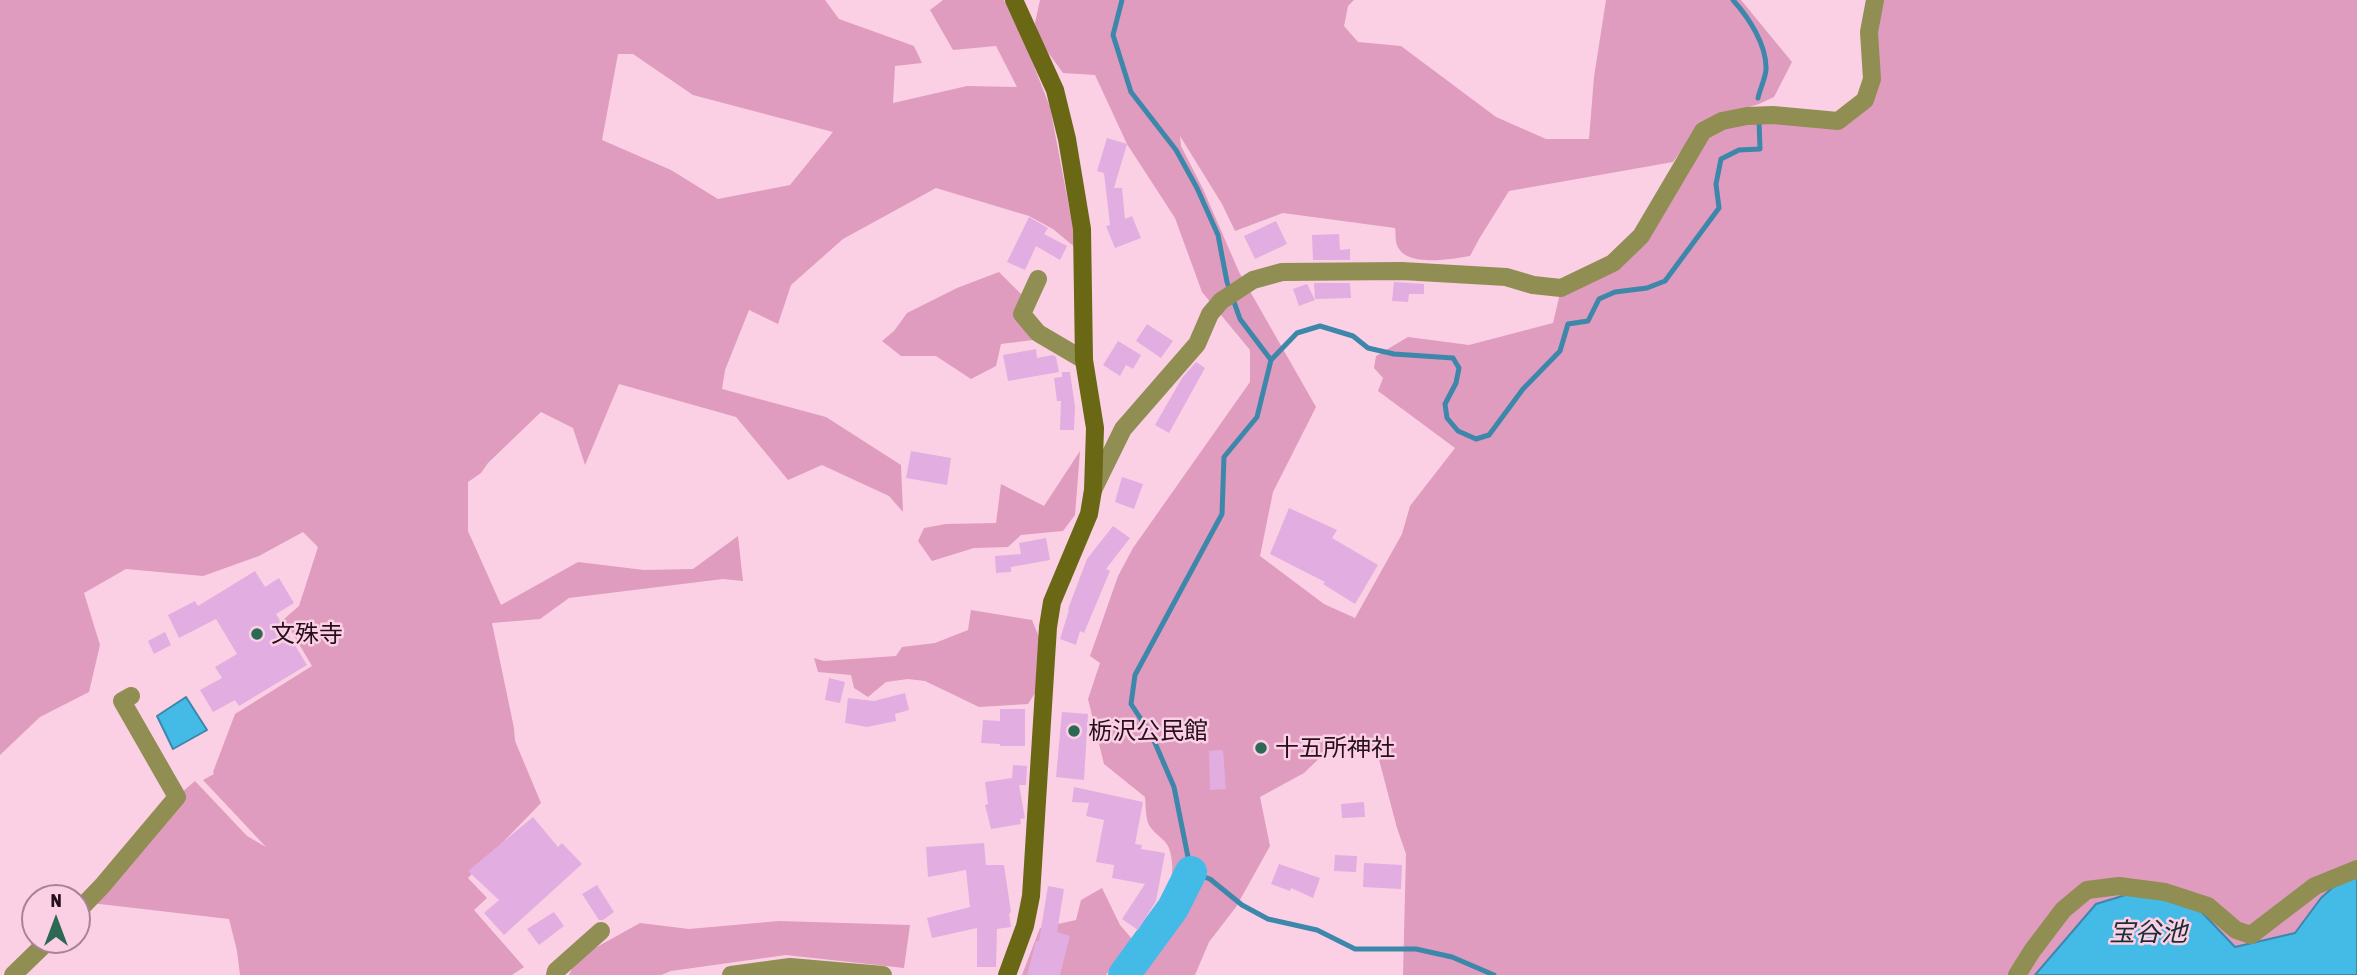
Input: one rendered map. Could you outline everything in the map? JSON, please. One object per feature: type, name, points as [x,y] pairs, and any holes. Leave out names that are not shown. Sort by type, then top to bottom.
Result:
[{"type":"street","points":[[1014,0],[1055,90],[1068,139],[1082,229],[1084,360],[1095,428],[1093,491]]},
{"type":"street","points":[[1007,975],[1025,926],[1031,897],[1048,627],[1052,601],[1084,527],[1093,491],[1123,429],[1196,344],[1210,314],[1221,300],[1253,281],[1282,272],[1454,272],[1506,277],[1533,285],[1561,288],[1614,263],[1641,236],[1703,131],[1722,121],[1746,116],[1773,115],[1838,121],[1864,102],[1872,79],[1869,32],[1875,0]]},
{"type":"street","points":[[1038,279],[1022,314],[1038,333],[1084,360]]},
{"type":"street","points":[[91,897],[177,797],[122,701],[131,696]]},
{"type":"street","points":[[2017,975],[2063,910],[2087,890],[2119,886],[2165,892],[2208,906],[2236,930],[2251,935],[2315,886],[2357,869]]},
{"type":"street","points":[[555,975],[556,971],[601,931]]},
{"type":"street","points":[[13,975],[35,954]]},
{"type":"street","points":[[731,975],[790,967],[883,975]]},
{"type":"shaded area","points":[[0,0],[825,0],[839,19],[914,46],[922,63],[895,66],[893,103],[967,86],[1017,87],[996,46],[953,50],[930,10],[943,0],[1004,0],[1050,107],[1077,249],[1053,229],[1029,216],[936,188],[843,239],[791,285],[778,324],[749,310],[725,370],[722,389],[826,417],[901,465],[903,512],[889,496],[822,465],[788,480],[736,417],[619,384],[585,465],[573,428],[541,412],[481,473],[468,482],[468,531],[501,605],[578,562],[644,570],[693,569],[738,536],[743,581],[723,579],[569,598],[540,619],[492,623],[515,741],[541,803],[468,878],[487,898],[474,910],[524,967],[512,975],[240,975],[229,919],[91,903],[167,805],[195,781],[247,836],[266,847],[203,780],[214,774],[235,714],[312,666],[284,619],[299,606],[318,547],[303,532],[259,556],[203,576],[126,569],[84,593],[100,645],[89,692],[40,717],[0,755]],"holes":[[[618,54],[633,54],[693,95],[833,132],[790,185],[718,199],[671,170],[602,140]]]},
{"type":"shaded area","points":[[1040,0],[1354,0],[1348,6],[1344,26],[1358,42],[1401,46],[1496,117],[1546,139],[1589,139],[1594,77],[1606,0],[1741,0],[1792,62],[1774,97],[1703,121],[1673,162],[1509,191],[1470,256],[1452,259],[1409,257],[1397,245],[1395,228],[1283,213],[1235,231],[1222,204],[1180,136],[1181,146],[1239,272],[1316,407],[1273,492],[1260,556],[1324,604],[1355,618],[1402,534],[1410,506],[1455,448],[1378,391],[1383,378],[1374,368],[1376,356],[1408,337],[1469,345],[1553,323],[1561,289],[1613,263],[1703,131],[1730,119],[1838,121],[1864,102],[1879,0],[2357,0],[2357,975],[1403,975],[1406,854],[1377,752],[1332,746],[1304,773],[1260,797],[1270,846],[1236,907],[1209,942],[1195,975],[1111,975],[1156,917],[1171,883],[1172,866],[1168,845],[1149,825],[1145,797],[1104,764],[1088,699],[1100,663],[1090,656],[1118,576],[1133,548],[1250,382],[1250,350],[1202,292],[1175,218],[1127,144],[1095,75],[1063,73],[1039,40],[1035,23]]},
{"type":"shaded area","points":[[999,272],[1023,296],[1033,340],[1001,344],[996,366],[971,379],[936,356],[901,356],[882,341],[894,331],[907,313],[957,288]]},
{"type":"shaded area","points":[[1080,451],[1075,515],[1063,531],[1021,535],[1008,547],[974,548],[932,561],[918,541],[924,528],[946,524],[996,523],[1001,484],[1044,506]]},
{"type":"shaded area","points":[[971,610],[1032,620],[1039,637],[1037,690],[1028,704],[979,707],[925,681],[908,679],[886,682],[868,697],[854,688],[851,675],[818,672],[814,658],[824,661],[896,656],[902,647],[935,643],[968,630]]},
{"type":"shaded area","points":[[1102,888],[1120,925],[1133,940],[1106,975],[1022,975],[1040,928],[1076,920],[1081,900]]},
{"type":"shaded area","points":[[779,921],[910,925],[904,968],[786,955],[671,971],[661,975],[569,975],[577,958],[640,923],[689,929]]},
{"type":"water","points":[[186,697],[207,730],[173,749],[157,716]]},
{"type":"water","name":"宝谷池","points":[[2357,866],[2357,975],[2035,975],[2096,904],[2142,890],[2194,904],[2235,947],[2295,933],[2321,898]]},
{"type":"building","points":[[1107,138],[1127,144],[1114,188],[1122,188],[1125,219],[1132,216],[1141,238],[1115,248],[1106,226],[1110,225],[1104,173],[1097,171]]},
{"type":"building","points":[[1029,217],[1048,228],[1044,234],[1067,246],[1060,260],[1036,246],[1025,270],[1007,262]]},
{"type":"building","points":[[1276,221],[1287,244],[1255,259],[1244,236]]},
{"type":"building","points":[[1339,234],[1340,250],[1350,249],[1350,260],[1313,260],[1312,235]]},
{"type":"building","points":[[1394,282],[1424,284],[1424,294],[1409,294],[1408,302],[1392,301]]},
{"type":"building","points":[[1314,283],[1350,283],[1351,298],[1315,299]]},
{"type":"building","points":[[1307,284],[1315,300],[1299,306],[1293,289]]},
{"type":"building","points":[[1147,324],[1173,341],[1161,358],[1136,341]]},
{"type":"building","points":[[1118,341],[1141,355],[1133,369],[1126,365],[1120,376],[1103,365]]},
{"type":"building","points":[[1036,349],[1037,358],[1053,355],[1056,357],[1059,372],[1008,381],[1003,355]]},
{"type":"building","points":[[1196,362],[1205,368],[1169,433],[1155,425],[1182,378]]},
{"type":"building","points":[[1062,372],[1070,372],[1075,407],[1074,430],[1060,430],[1061,401],[1057,401],[1054,378],[1062,377]]},
{"type":"building","points":[[911,451],[951,458],[947,485],[906,478]]},
{"type":"building","points":[[1122,477],[1143,484],[1134,509],[1115,502]]},
{"type":"building","points":[[1289,508],[1337,530],[1332,538],[1378,565],[1355,604],[1323,584],[1325,582],[1270,554]]},
{"type":"building","points":[[1113,526],[1130,538],[1106,569],[1110,571],[1084,633],[1080,631],[1076,645],[1060,639],[1087,559]]},
{"type":"building","points":[[1046,538],[1050,560],[1011,567],[1011,572],[996,573],[995,556],[1021,554],[1019,543]]},
{"type":"building","name":"文殊寺","points":[[255,571],[265,587],[279,578],[294,603],[276,614],[307,665],[239,706],[235,700],[213,712],[200,690],[222,678],[215,667],[237,654],[216,619],[179,638],[168,615],[195,601],[198,606]]},
{"type":"building","points":[[165,632],[171,645],[154,654],[148,641]]},
{"type":"building","points":[[829,678],[845,682],[840,703],[825,700]]},
{"type":"building","points":[[905,693],[909,710],[895,714],[896,721],[867,727],[845,723],[848,698],[874,701]]},
{"type":"building","points":[[1000,709],[1025,709],[1025,746],[981,743],[983,720],[1000,721]]},
{"type":"building","points":[[1062,712],[1088,714],[1084,780],[1056,777]]},
{"type":"building","points":[[1223,750],[1226,789],[1210,790],[1209,751]]},
{"type":"building","points":[[1013,765],[1027,766],[1026,785],[1019,785],[1025,818],[1020,819],[1021,824],[991,829],[985,805],[988,804],[985,782],[1012,778]]},
{"type":"building","points":[[1074,787],[1143,802],[1135,844],[1142,845],[1141,849],[1165,853],[1156,901],[1138,930],[1122,919],[1145,884],[1112,878],[1114,865],[1096,862],[1104,820],[1086,816],[1089,803],[1072,802]]},
{"type":"building","points":[[1364,802],[1365,817],[1342,818],[1341,804]]},
{"type":"building","points":[[533,817],[558,847],[562,843],[582,864],[504,935],[484,913],[499,900],[468,871]]},
{"type":"building","points":[[984,843],[986,865],[1004,865],[1011,912],[1011,927],[997,929],[996,967],[977,967],[977,928],[932,938],[927,918],[970,907],[966,870],[928,877],[926,847]]},
{"type":"building","points":[[1335,855],[1357,856],[1356,872],[1334,871]]},
{"type":"building","points":[[1364,863],[1402,865],[1401,889],[1363,887]]},
{"type":"building","points":[[1279,864],[1320,878],[1313,898],[1291,888],[1290,891],[1271,884]]},
{"type":"building","points":[[597,885],[614,912],[603,920],[599,920],[582,894]]},
{"type":"building","points":[[1048,886],[1064,889],[1057,932],[1070,936],[1060,975],[1027,975],[1036,941],[1039,941]]},
{"type":"building","points":[[554,912],[564,926],[539,945],[527,929]]},
{"type":"waterway","points":[[1122,0],[1113,35],[1131,92],[1176,150],[1197,188],[1218,235],[1227,282],[1240,319],[1271,360]]},
{"type":"waterway","points":[[1733,0],[1751,23],[1764,51],[1766,70],[1758,98]]},
{"type":"waterway","points":[[1494,975],[1452,957],[1416,949],[1355,949],[1317,930],[1268,919],[1242,905],[1210,879],[1191,872],[1174,787],[1152,736],[1131,704],[1135,675],[1222,514],[1224,457],[1257,417],[1271,360],[1297,333],[1320,326],[1353,336],[1368,348],[1394,354],[1453,358],[1459,368],[1456,383],[1445,404],[1447,418],[1458,431],[1476,439],[1489,435],[1523,389],[1560,351],[1568,324],[1588,321],[1599,299],[1615,292],[1647,288],[1665,281],[1719,208],[1716,184],[1721,159],[1739,150],[1760,149],[1759,121]]},
{"type":"waterway","points":[[1124,975],[1173,908],[1191,872]]},
{"type":"place","name":"文殊寺","points":[[257,634]]},
{"type":"place","name":"栃沢公民館","points":[[1074,731]]},
{"type":"place","name":"十五所神社","points":[[1261,748]]}]
